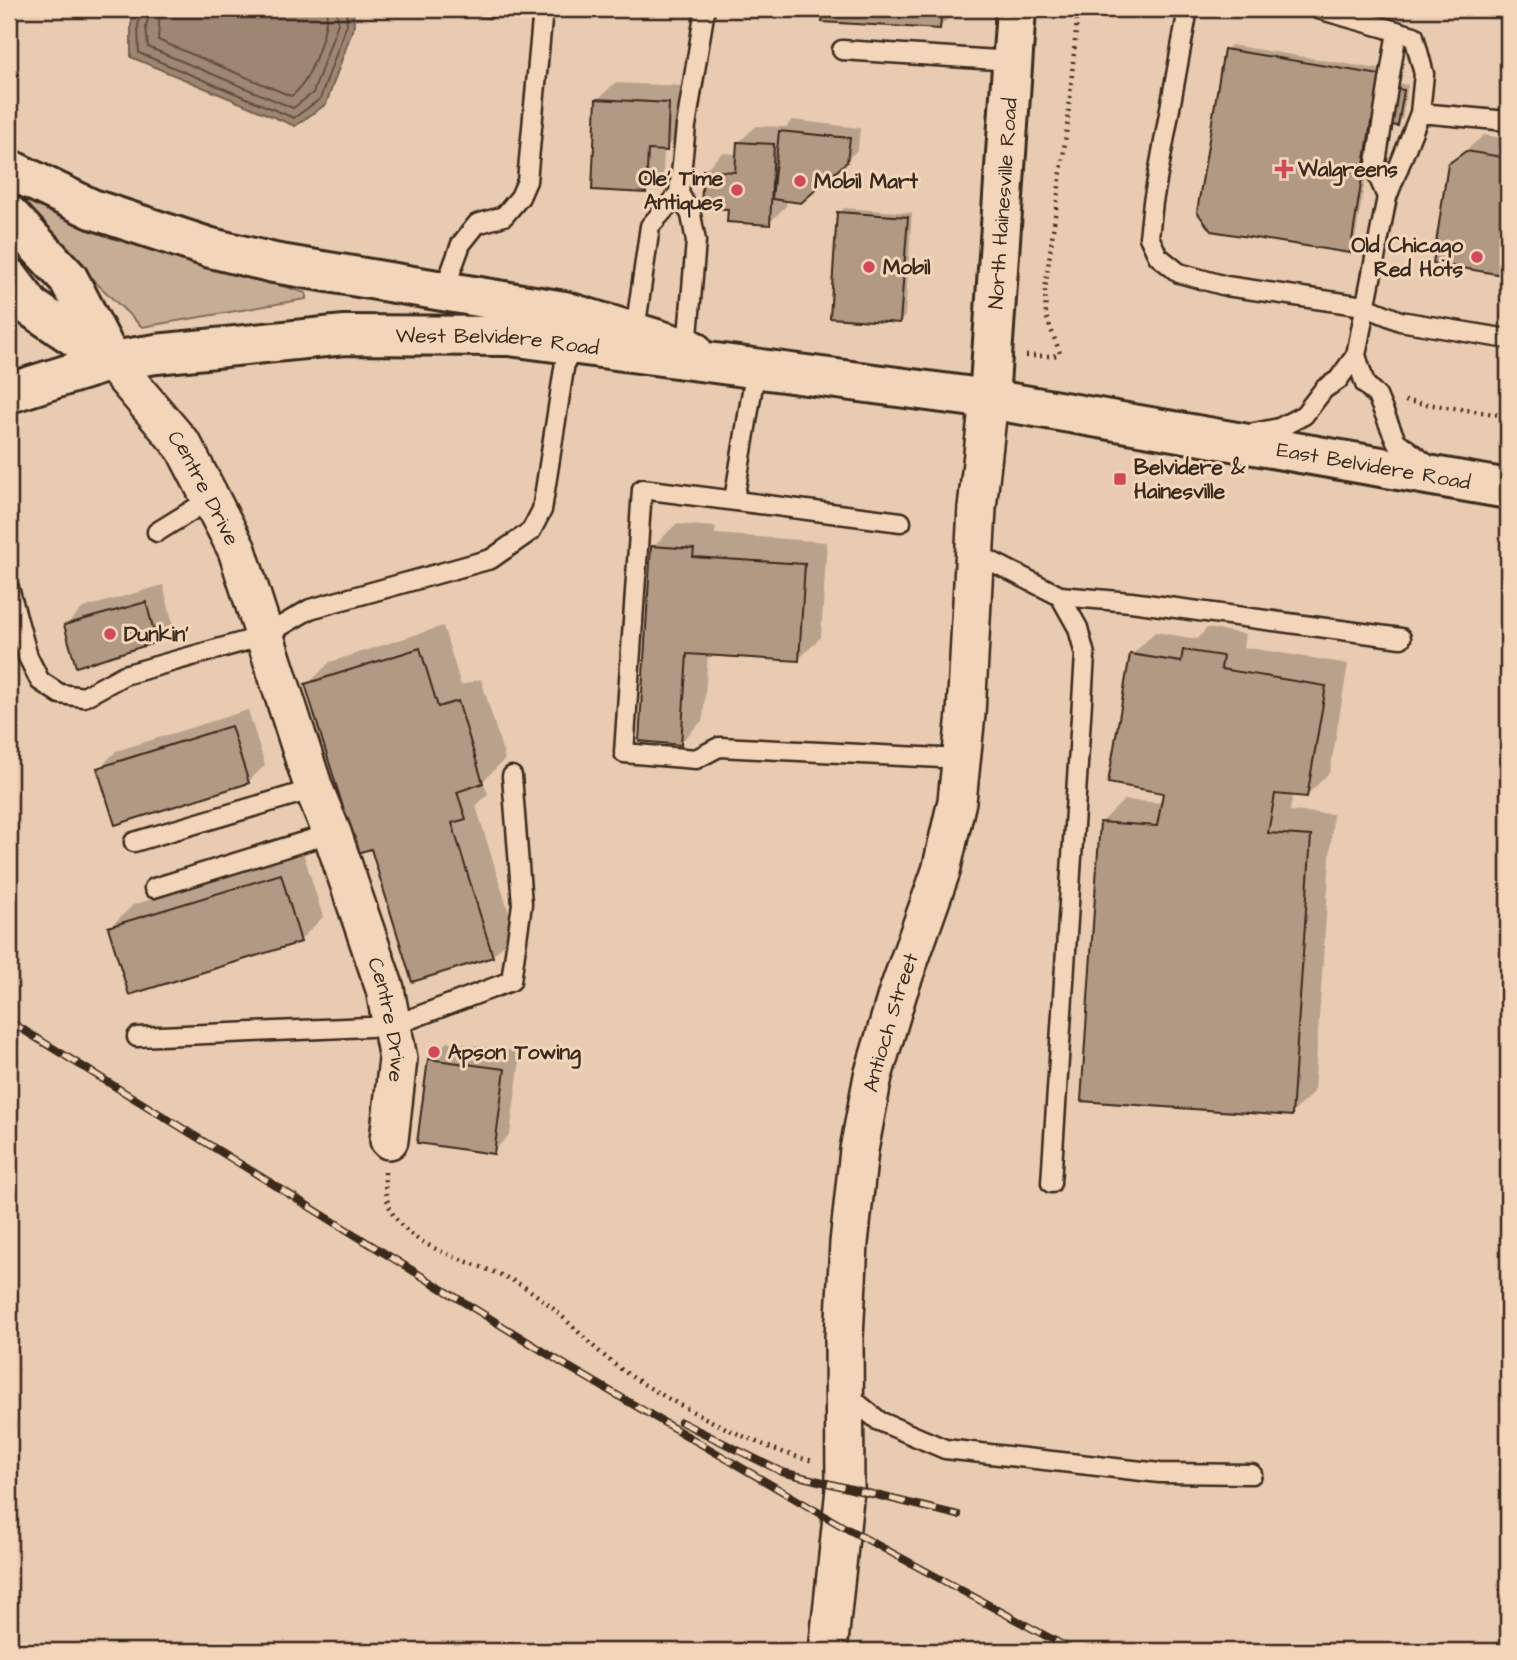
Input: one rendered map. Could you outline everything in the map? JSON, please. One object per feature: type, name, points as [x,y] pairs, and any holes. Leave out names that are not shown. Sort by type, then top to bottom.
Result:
[{"type":"main road","name":"North Hainesville Road","points":[[989,399],[1016,9]]},
{"type":"main road","points":[[9,169],[92,209],[180,240],[274,263],[564,311],[687,348],[771,369]]},
{"type":"main road","points":[[9,215],[68,278],[111,361]]},
{"type":"main road","points":[[9,278],[31,307],[111,361]]},
{"type":"main road","name":"West Belvidere Road","points":[[9,393],[111,361],[345,335],[509,336],[989,399]]},
{"type":"main road","name":"East Belvidere Road","points":[[989,399],[1491,486]]},
{"type":"street","name":"Centre Drive","points":[[111,361],[184,447],[237,550],[314,789],[332,833],[385,989],[398,1059],[389,1140]]},
{"type":"street","name":"Antioch Street","points":[[828,1651],[846,1461],[844,1337],[849,1243],[859,1150],[873,1076],[898,992],[941,871],[957,801],[989,399]]},
{"type":"lane","points":[[443,293],[461,244],[477,224],[504,216],[520,197],[527,181],[543,9]]},
{"type":"lane","points":[[687,348],[696,241],[691,215],[679,193],[686,126],[705,9]]},
{"type":"lane","points":[[1188,9],[1153,202],[1149,237],[1158,256],[1179,273],[1226,286],[1364,306],[1400,321],[1508,338]]},
{"type":"lane","points":[[1186,433],[1229,436],[1279,428],[1304,415],[1324,389],[1338,380],[1356,355],[1387,197],[1420,113],[1424,74],[1414,36],[1318,9]]},
{"type":"lane","points":[[1387,197],[1375,169],[1397,31]]},
{"type":"lane","points":[[842,50],[1013,61]]},
{"type":"lane","points":[[1420,113],[1508,121]]},
{"type":"lane","points":[[635,331],[650,226],[679,193]]},
{"type":"lane","points":[[9,588],[28,657],[40,681],[61,694],[84,696],[124,675],[264,636],[310,609],[491,559],[531,531],[541,510],[568,343]]},
{"type":"lane","points":[[1356,355],[1365,384],[1377,396],[1396,441],[1426,465],[1491,486]]},
{"type":"lane","points":[[734,500],[771,369]]},
{"type":"lane","points":[[901,522],[642,489],[624,753],[696,759],[719,747],[962,759]]},
{"type":"lane","points":[[157,532],[212,498]]},
{"type":"lane","points":[[975,553],[1060,597],[1131,602],[1401,638]]},
{"type":"lane","points":[[1051,1183],[1085,655],[1078,628],[1060,597]]},
{"type":"lane","points":[[137,1037],[392,1026],[511,981],[522,904],[512,776]]},
{"type":"lane","points":[[134,842],[314,789]]},
{"type":"lane","points":[[154,888],[332,833]]},
{"type":"lane","points":[[845,1392],[879,1421],[945,1449],[1160,1473],[1252,1474]]},
{"type":"path","points":[[992,355],[1054,356],[1060,353],[1046,316],[1045,290],[1067,127],[1078,9]]},
{"type":"path","points":[[389,1140],[385,1196],[394,1217],[408,1232],[520,1284],[540,1297],[615,1365],[681,1403],[799,1458],[822,1462],[846,1461]]},
{"type":"shaded area","points":[[9,185],[162,251],[306,293],[306,299],[142,327],[9,199]]},
{"type":"water","points":[[135,9],[353,9],[354,25],[326,104],[295,126],[131,57],[131,25]]},
{"type":"building","points":[[421,9],[494,9],[492,18]]},
{"type":"building","points":[[823,9],[942,9],[940,29],[822,22]]},
{"type":"building","name":"Walgreens","points":[[1224,49],[1380,75],[1378,86],[1404,90],[1398,126],[1371,122],[1350,253],[1211,231],[1197,212]]},
{"type":"building","points":[[596,99],[669,103],[667,151],[648,150],[646,193],[592,190]]},
{"type":"building","name":"Mobil Mart","points":[[779,131],[850,138],[847,162],[801,203],[772,199]]},
{"type":"building","name":"Ole’ Time Antiques","points":[[737,142],[774,144],[770,225],[727,222],[728,209],[701,208],[703,170],[735,172]]},
{"type":"building","points":[[1466,151],[1508,158],[1508,276],[1433,263],[1448,164]]},
{"type":"building","name":"Mobil","points":[[837,212],[908,217],[900,323],[830,318]]},
{"type":"building","points":[[651,546],[694,549],[693,557],[805,564],[799,661],[687,654],[681,745],[639,741]]},
{"type":"building","name":"Dunkin'","points":[[146,602],[157,642],[76,667],[64,625]]},
{"type":"building","points":[[420,648],[438,707],[458,701],[483,783],[457,792],[466,819],[452,823],[493,957],[412,982],[371,849],[357,853],[305,684]]},
{"type":"building","points":[[1183,650],[1223,656],[1221,669],[1326,686],[1307,797],[1275,794],[1268,833],[1311,836],[1292,1116],[1081,1101],[1100,822],[1157,826],[1163,793],[1108,783],[1130,654],[1181,662]]},
{"type":"building","points":[[231,726],[249,783],[115,825],[97,768]]},
{"type":"building","points":[[281,874],[301,942],[129,995],[108,927]]},
{"type":"building","points":[[428,1059],[505,1069],[494,1154],[417,1143]]},
{"type":"railway","points":[[9,1021],[567,1366],[842,1526],[1074,1651]]},
{"type":"railway","points":[[681,1422],[782,1472],[958,1515]]},
{"type":"place","name":"Walgreens","points":[[1284,169]]},
{"type":"place","name":"Mobil Mart","points":[[800,181]]},
{"type":"place","name":"Ole’ Time Antiques","points":[[737,190]]},
{"type":"place","name":"Old Chicago Red Hots","points":[[1477,257]]},
{"type":"place","name":"Mobil","points":[[869,267]]},
{"type":"place","name":"Belvidere & Hainesville","points":[[1120,479]]},
{"type":"place","name":"Dunkin'","points":[[110,634]]},
{"type":"place","name":"Apson Towing","points":[[434,1052]]}]
